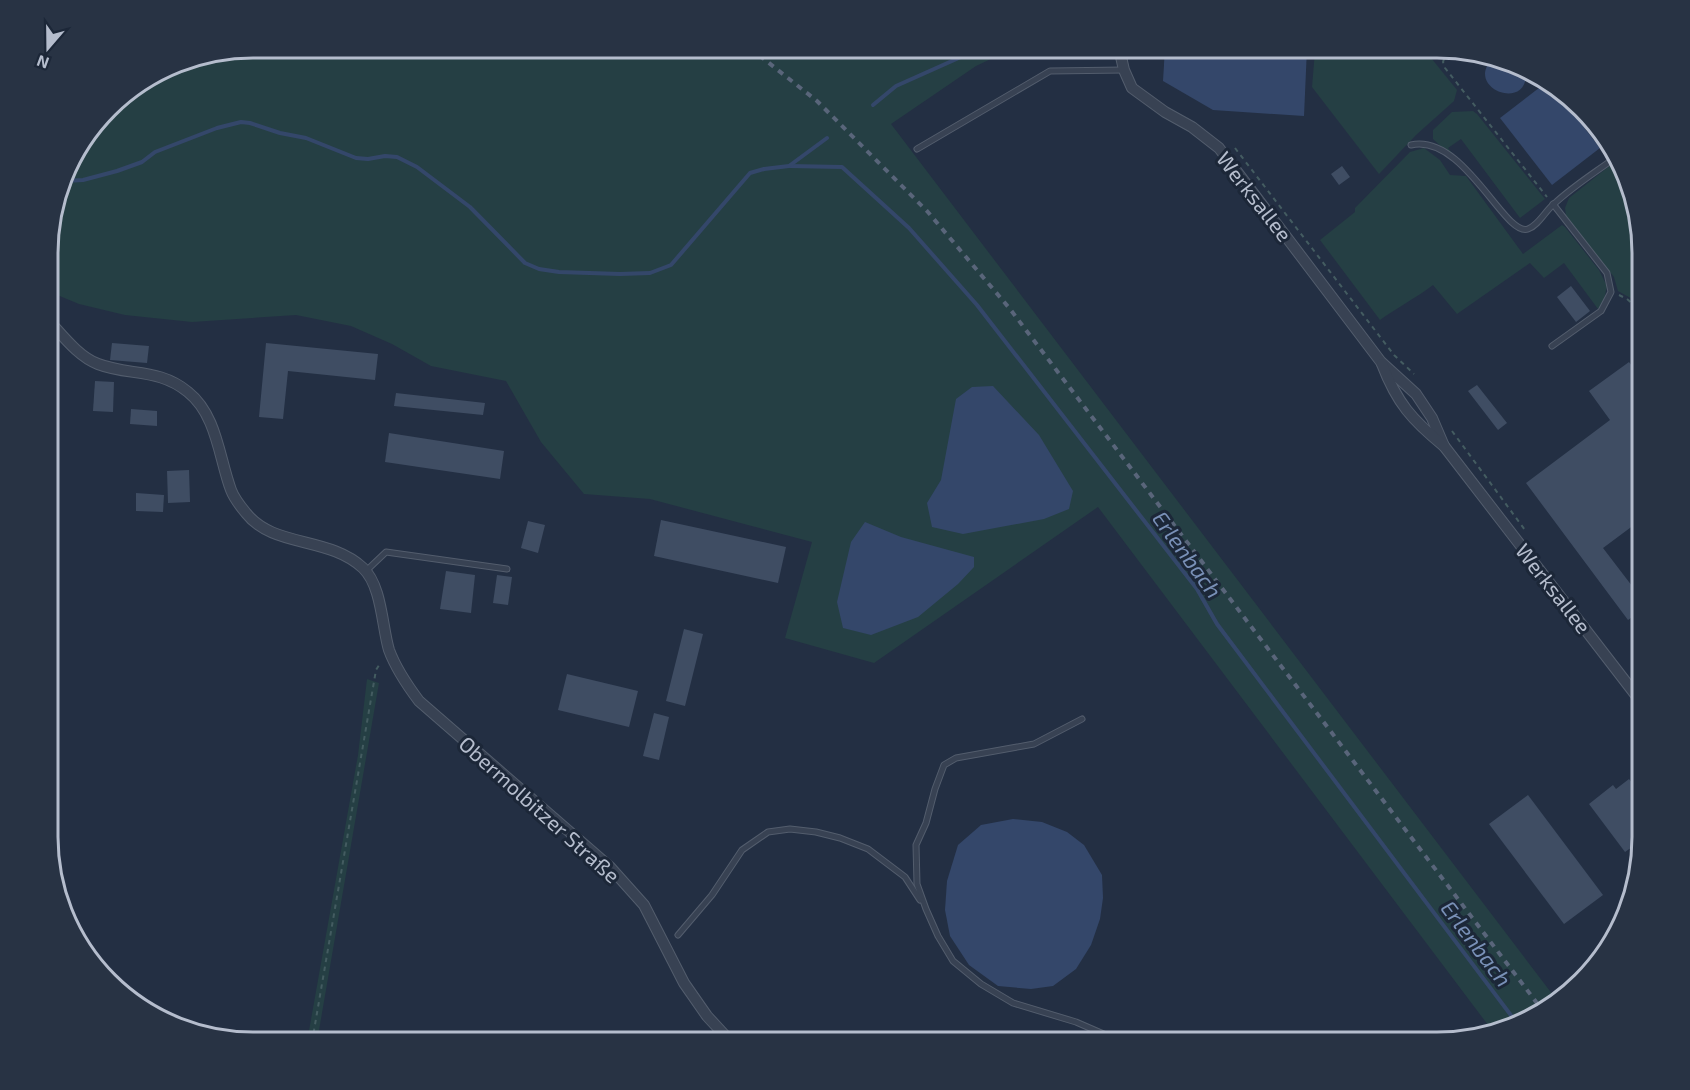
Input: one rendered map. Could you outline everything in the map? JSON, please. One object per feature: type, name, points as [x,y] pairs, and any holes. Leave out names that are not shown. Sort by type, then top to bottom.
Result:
[{"type":"street","name":"Werksallee","points":[[1121,58],[1132,88],[1142,97],[1192,127],[1219,148],[1381,362],[1416,394],[1431,418],[1444,446]]},
{"type":"street","name":"Obermolbitzer Straße","points":[[58,330],[82,354],[96,364],[158,375],[172,381],[189,393],[200,404],[210,423],[232,493],[248,516],[266,531],[323,546],[350,556],[366,571],[377,593],[389,650],[399,674],[419,701],[610,867],[644,904],[684,983],[707,1016],[721,1032]]},
{"type":"street","name":"Werksallee","points":[[1381,362],[1393,390],[1408,414],[1444,446],[1631,689]]},
{"type":"lane","points":[[918,149],[1050,71],[1124,70]]},
{"type":"lane","points":[[1411,145],[1421,144],[1432,147],[1458,162],[1472,174],[1508,220],[1521,230],[1527,230],[1553,204],[1609,163]]},
{"type":"lane","points":[[1552,346],[1601,311],[1611,292],[1607,273],[1553,204]]},
{"type":"lane","points":[[366,571],[386,552],[507,569]]},
{"type":"lane","points":[[1082,718],[1034,744],[956,758],[944,765],[926,823],[916,845],[917,884],[938,936],[953,962],[981,984],[1013,1003],[1076,1022],[1097,1031]]},
{"type":"lane","points":[[678,935],[712,894],[742,850],[768,832],[790,829],[840,838],[868,849],[905,877],[926,909]]},
{"type":"path","points":[[1444,59],[1445,68],[1553,204]]},
{"type":"path","points":[[1611,292],[1631,302]]},
{"type":"path","points":[[314,1032],[376,670],[389,650]]},
{"type":"green space","points":[[992,58],[976,66],[891,124],[1552,993],[1511,1017],[1488,1025],[1098,507],[874,663],[785,638],[812,542],[650,499],[584,494],[541,442],[506,381],[431,366],[392,344],[351,326],[296,315],[192,322],[125,315],[79,304],[58,295],[58,253],[65,203],[73,179],[91,145],[125,107],[145,91],[191,69],[215,62],[240,59]]},
{"type":"green space","points":[[1314,58],[1431,58],[1457,90],[1454,101],[1416,135],[1379,174],[1312,87]]},
{"type":"green space","points":[[1473,111],[1545,199],[1520,218],[1461,139],[1448,148],[1452,153],[1449,154],[1433,139],[1433,130],[1452,112]]},
{"type":"green space","points":[[1424,148],[1440,160],[1450,175],[1466,176],[1523,254],[1562,225],[1565,227],[1599,270],[1607,286],[1604,300],[1598,309],[1564,263],[1544,278],[1530,263],[1457,314],[1433,285],[1380,320],[1320,240],[1355,212],[1355,208],[1410,152]]},
{"type":"green space","points":[[1610,165],[1628,215],[1631,240],[1631,298],[1618,291],[1614,277],[1566,216],[1565,208],[1569,198]]},
{"type":"green space","points":[[367,679],[379,683],[319,1032],[309,1032],[358,755]]},
{"type":"water","points":[[1164,58],[1307,58],[1304,116],[1213,110],[1163,81]]},
{"type":"water","points":[[1488,66],[1499,69],[1524,80],[1524,83],[1518,91],[1499,92],[1486,78]]},
{"type":"water","points":[[1539,88],[1573,114],[1600,148],[1552,185],[1500,118]]},
{"type":"water","points":[[993,386],[1039,435],[1073,491],[1069,509],[1044,519],[963,534],[932,527],[927,503],[941,480],[956,399],[972,387]]},
{"type":"water","points":[[865,522],[901,537],[974,557],[974,567],[958,584],[918,617],[871,635],[843,628],[837,602],[851,542]]},
{"type":"water","points":[[1013,819],[1042,822],[1067,832],[1084,845],[1102,875],[1103,898],[1100,919],[1091,945],[1076,969],[1053,986],[1031,989],[998,986],[969,965],[950,936],[945,910],[947,881],[958,845],[981,825]]},
{"type":"building","points":[[1342,166],[1350,177],[1339,185],[1331,174]]},
{"type":"building","points":[[1571,286],[1590,311],[1576,322],[1557,297]]},
{"type":"building","points":[[112,343],[149,346],[147,363],[110,360]]},
{"type":"building","points":[[266,343],[378,354],[375,380],[288,371],[283,419],[259,417]]},
{"type":"building","points":[[1629,362],[1631,365],[1631,527],[1603,548],[1631,585],[1631,618],[1628,620],[1526,483],[1610,420],[1589,391]]},
{"type":"building","points":[[95,381],[114,382],[113,412],[93,411]]},
{"type":"building","points":[[1477,385],[1507,423],[1498,430],[1468,391]]},
{"type":"building","points":[[396,393],[485,403],[483,415],[394,406]]},
{"type":"building","points":[[131,409],[157,411],[157,426],[130,424]]},
{"type":"building","points":[[389,433],[504,451],[500,479],[385,462]]},
{"type":"building","points":[[189,470],[190,502],[168,503],[167,471]]},
{"type":"building","points":[[136,493],[164,495],[163,512],[136,511]]},
{"type":"building","points":[[661,520],[786,547],[778,583],[654,556]]},
{"type":"building","points":[[528,521],[545,525],[538,553],[521,548]]},
{"type":"building","points":[[446,571],[475,575],[471,613],[440,609]]},
{"type":"building","points":[[497,575],[512,577],[508,605],[493,603]]},
{"type":"building","points":[[684,629],[703,634],[685,706],[666,701]]},
{"type":"building","points":[[567,674],[638,691],[629,727],[558,710]]},
{"type":"building","points":[[654,713],[669,717],[659,760],[643,756]]},
{"type":"building","points":[[1629,779],[1631,781],[1631,848],[1625,852],[1589,804],[1613,785],[1616,789]]},
{"type":"building","points":[[1528,795],[1603,895],[1564,924],[1489,824]]},
{"type":"waterway","points":[[873,105],[896,86],[958,58]]},
{"type":"waterway","points":[[72,181],[117,171],[142,162],[155,152],[217,128],[241,122],[250,123],[280,133],[306,138],[356,158],[397,157],[417,167],[470,207],[525,263],[539,269],[559,272],[650,273],[671,265],[750,173],[789,166],[827,138]]},
{"type":"waterway","name":"Erlenbach","points":[[789,166],[842,167],[909,228],[977,305],[1197,589],[1217,624],[1512,1017]]},
{"type":"railway","points":[[763,59],[817,101],[927,211],[1010,309],[1537,1003]]}]
